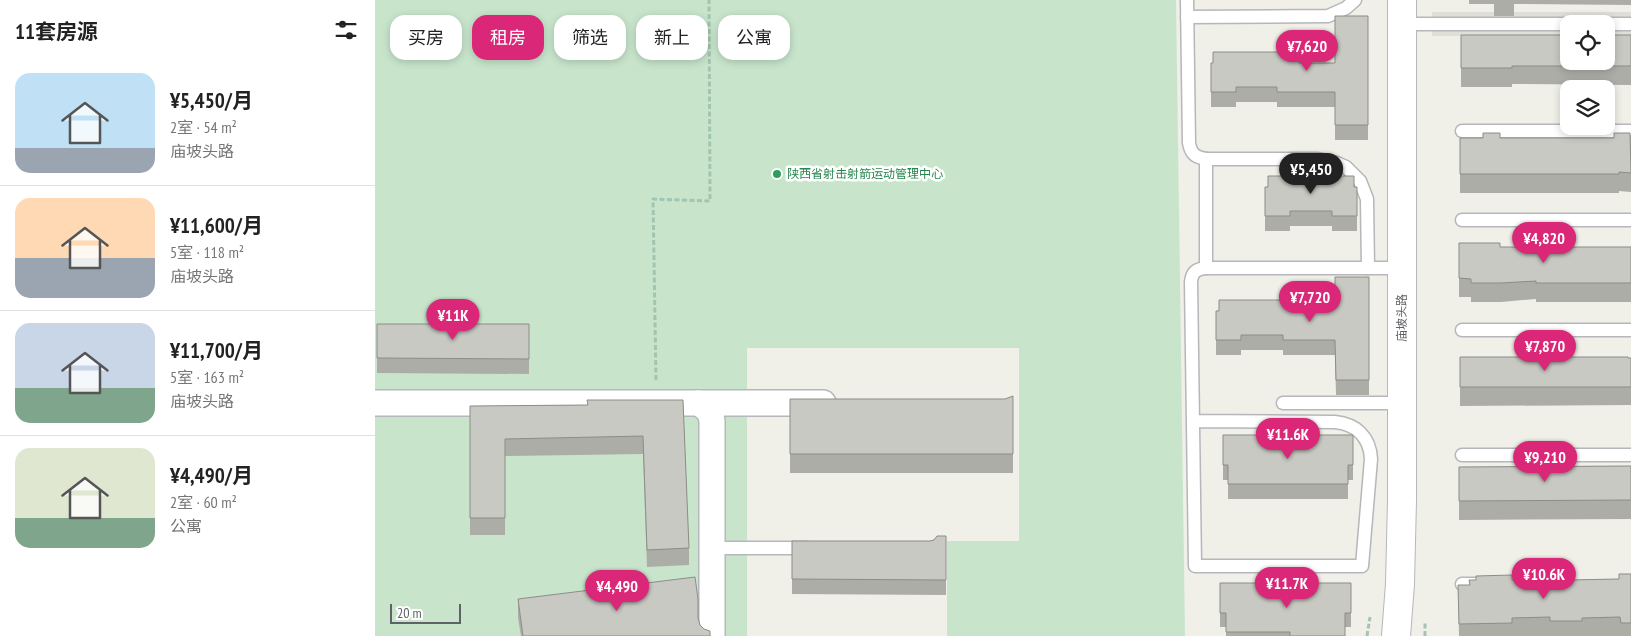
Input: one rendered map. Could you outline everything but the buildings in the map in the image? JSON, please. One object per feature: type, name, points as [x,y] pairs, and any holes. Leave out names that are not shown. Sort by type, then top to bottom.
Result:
[{"type":"street","name":"庙坡头路","points":[[1395,636],[1402,528],[1402,12]]},
{"type":"street","points":[[375,403],[846,403]]},
{"type":"street","points":[[698,403],[709,411],[712,421],[712,636]]},
{"type":"lane","points":[[1187,0],[1190,150],[1199,158],[1206,159],[1318,159],[1346,167],[1360,181],[1367,199],[1368,268]]},
{"type":"lane","points":[[1187,17],[1328,16],[1346,8],[1355,0]]},
{"type":"lane","points":[[1402,12],[1631,24]]},
{"type":"lane","points":[[1462,131],[1631,131]]},
{"type":"lane","points":[[1206,159],[1206,268]]},
{"type":"lane","points":[[1462,220],[1631,220]]},
{"type":"lane","points":[[1193,422],[1335,422],[1349,425],[1361,433],[1369,445],[1371,459],[1362,566],[1195,566],[1191,282],[1195,271],[1206,268],[1402,268]]},
{"type":"lane","points":[[1462,330],[1631,330]]},
{"type":"lane","points":[[1283,403],[1402,403]]},
{"type":"lane","points":[[1462,455],[1631,455]]},
{"type":"lane","points":[[712,548],[824,548]]},
{"type":"lane","points":[[1462,584],[1502,584]]},
{"type":"path","points":[[656,403],[653,199],[710,201],[709,0]]},
{"type":"shaded area","points":[[1432,12],[1631,12],[1631,36],[1615,36],[1615,15],[1560,15],[1560,36],[1432,36]]},
{"type":"green space","name":"陕西省射击射箭运动管理中心","points":[[375,0],[1176,0],[1185,636],[947,636],[947,541],[1019,541],[1019,348],[747,348],[747,636],[375,636]]},
{"type":"place","name":"陕西省射击射箭运动管理中心","points":[[777,174]]}]
